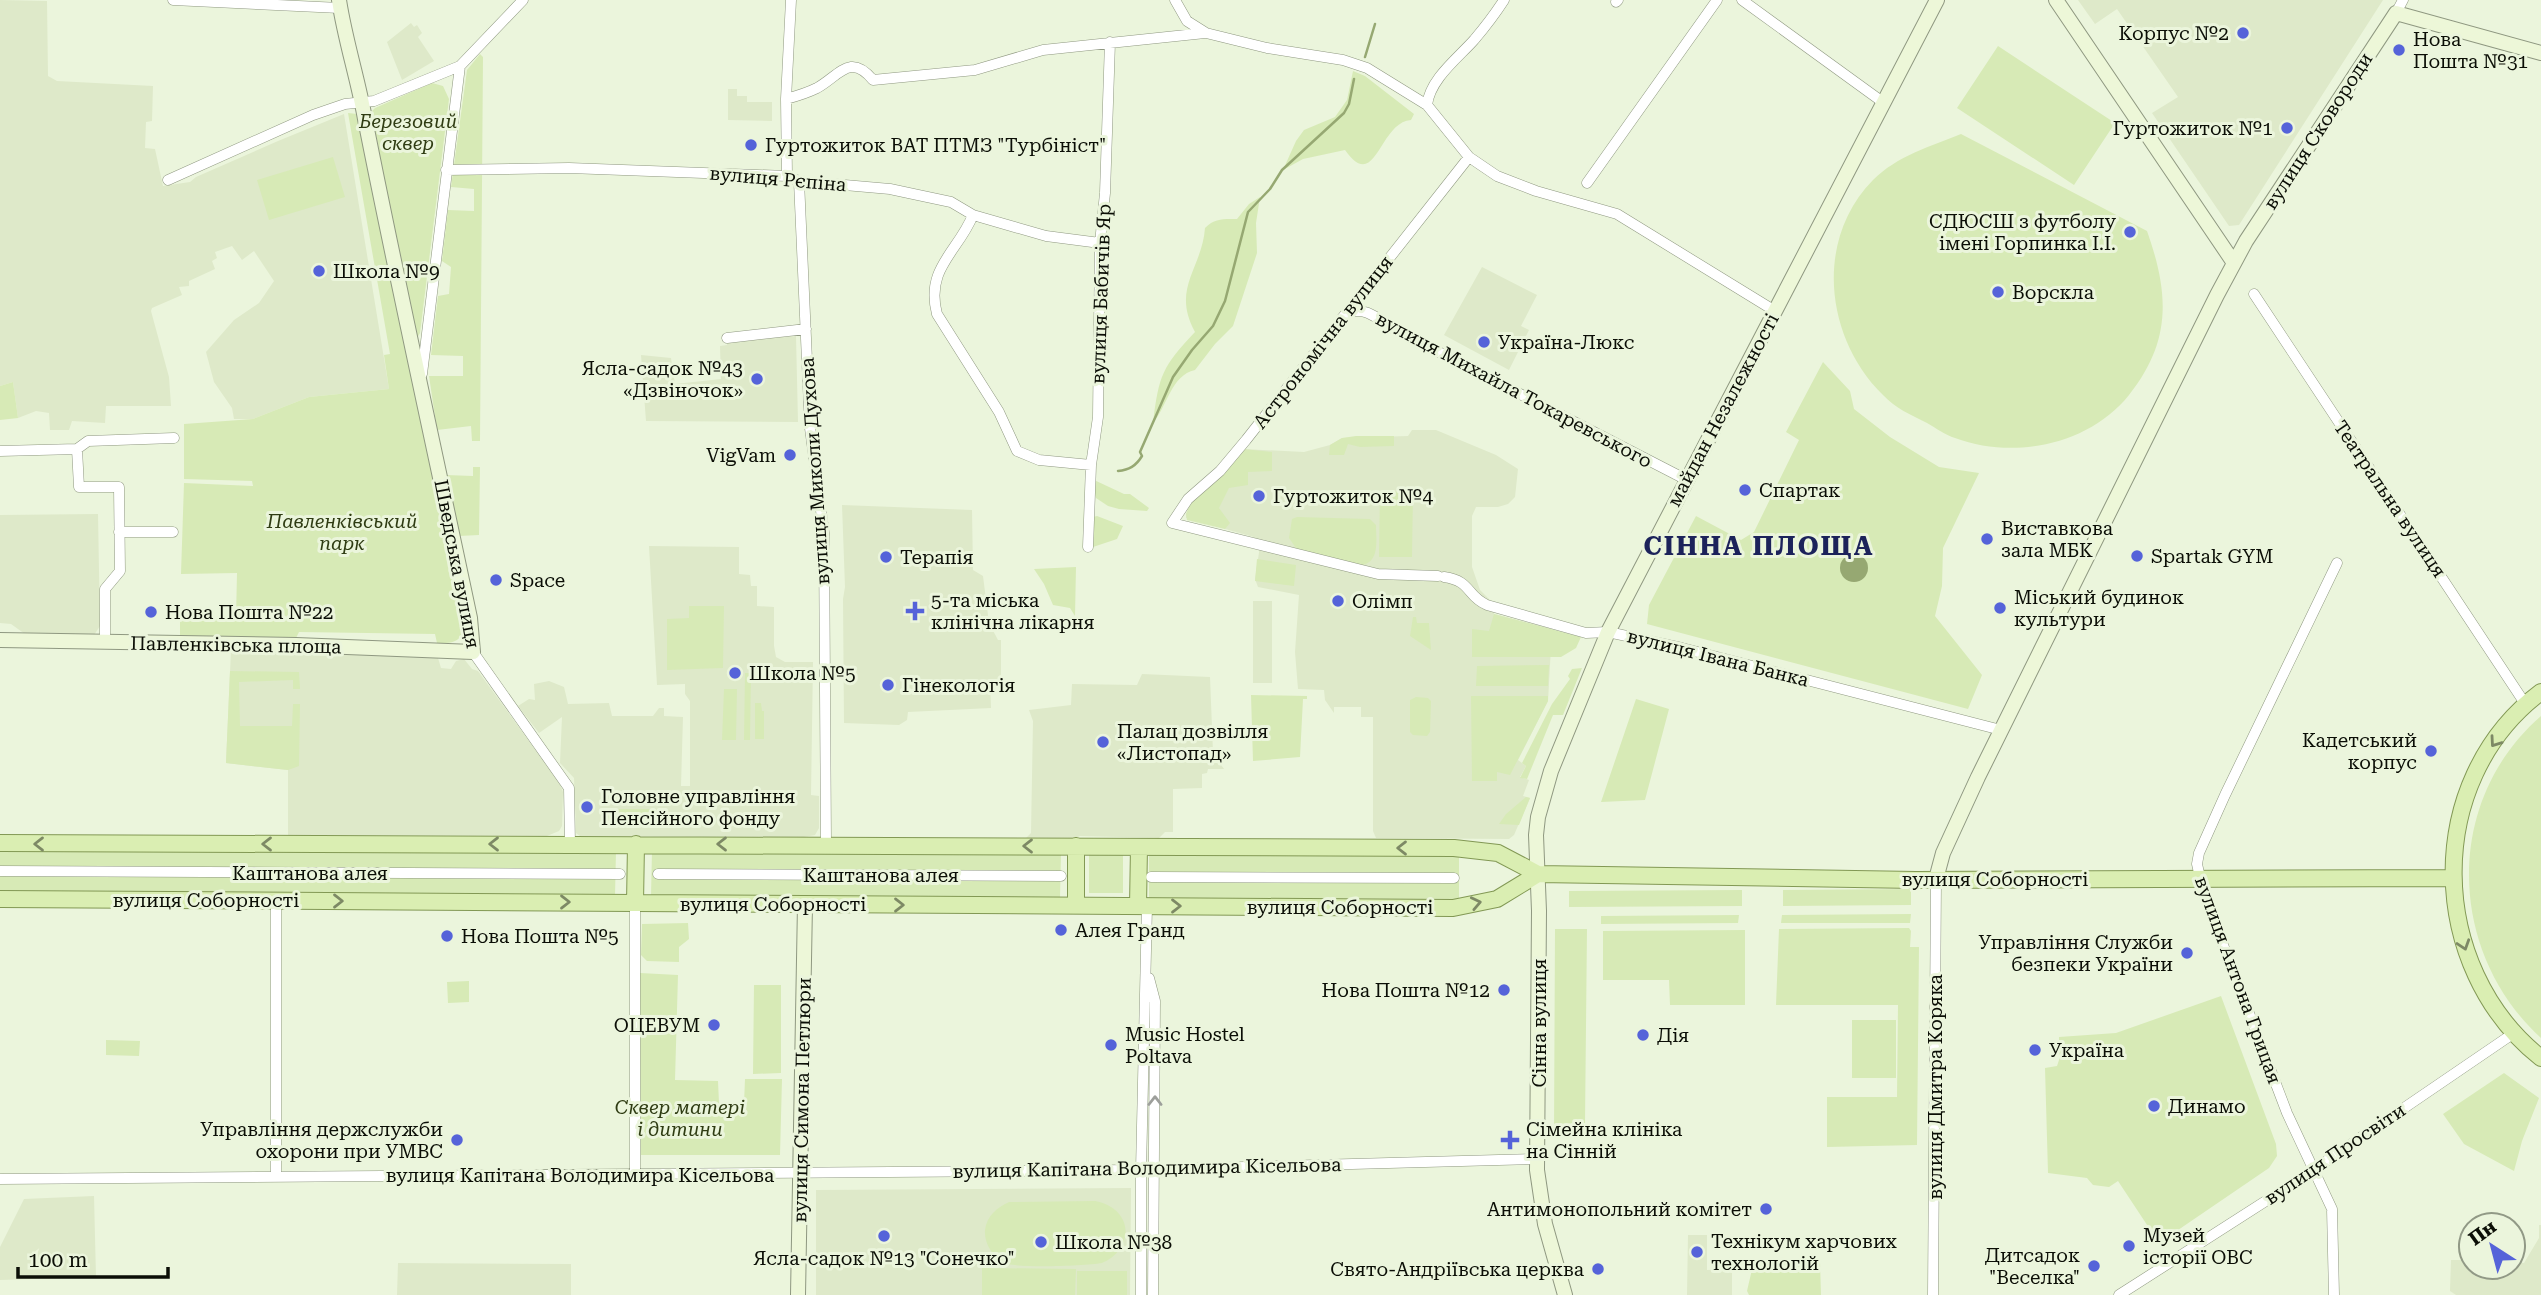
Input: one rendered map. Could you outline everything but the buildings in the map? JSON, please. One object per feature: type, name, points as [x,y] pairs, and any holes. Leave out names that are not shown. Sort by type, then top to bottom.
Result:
[{"type":"main road","points":[[2541,692],[2526,705],[2491,746],[2473,781],[2456,835],[2453,878],[2457,920],[2470,964],[2489,1001],[2514,1033],[2541,1058]]},
{"type":"main road","name":"вулиця Соборності","points":[[0,844],[636,844],[1470,849],[1498,853],[1538,874],[1936,879],[2453,878]]},
{"type":"main road","points":[[635,903],[636,844]]},
{"type":"main road","points":[[1076,846],[1076,905]]},
{"type":"main road","points":[[1139,847],[1142,906]]},
{"type":"main road","name":"вулиця Соборності","points":[[0,899],[1453,908],[1497,899],[1538,874]]},
{"type":"street","points":[[173,0],[339,4]]},
{"type":"street","points":[[167,180],[313,115],[345,104],[362,104],[460,66],[523,0]]},
{"type":"street","points":[[787,176],[786,99],[791,0]]},
{"type":"street","points":[[1175,0],[1188,21],[1206,33]]},
{"type":"street","points":[[1427,105],[1428,97],[1447,68],[1475,39],[1504,0]]},
{"type":"street","points":[[1587,183],[1717,0]]},
{"type":"street","points":[[1742,0],[1884,103]]},
{"type":"street","name":"майдан Незалежності","points":[[1538,874],[1538,817],[1551,771],[1608,632],[1685,479],[1937,0]]},
{"type":"street","points":[[1936,879],[1943,853],[2001,730],[2234,263],[2056,0]]},
{"type":"street","name":"Шведська вулиця","points":[[339,4],[470,618],[473,652],[569,788],[570,844]]},
{"type":"street","points":[[2400,6],[2541,53]]},
{"type":"street","name":"вулиця Сковороди","points":[[2234,263],[2400,6]]},
{"type":"street","points":[[786,99],[816,89],[837,72],[847,68],[860,69],[873,80],[936,75],[993,66],[1043,50],[1206,33],[1267,48],[1359,65],[1427,105],[1469,157],[1497,176],[1617,214],[1775,311]]},
{"type":"street","name":"вулиця Бабичів Яр","points":[[1088,547],[1091,465],[1098,417],[1100,243],[1105,193],[1110,42]]},
{"type":"street","name":"Шведська вулиця","points":[[421,382],[460,66]]},
{"type":"street","name":"Астрономічна вулиця","points":[[1172,523],[1188,499],[1220,471],[1246,440],[1469,157]]},
{"type":"street","name":"вулиця Рєпіна","points":[[446,170],[569,168],[787,176],[799,181],[890,190],[951,202],[973,215],[1046,236],[1100,243]]},
{"type":"street","name":"вулиця Миколи Духова","points":[[799,181],[810,428],[824,533],[826,845]]},
{"type":"street","points":[[973,215],[963,234],[945,257],[937,277],[934,296],[937,314],[999,412],[1017,451],[1039,460],[1091,465]]},
{"type":"street","points":[[1367,312],[1365,300],[1370,282]]},
{"type":"street","name":"Театральна вулиця","points":[[2254,293],[2526,705]]},
{"type":"street","name":"вулиця Михайла Токаревського","points":[[1342,316],[1356,310],[1367,312],[1392,328],[1685,479]]},
{"type":"street","points":[[727,338],[806,329]]},
{"type":"street","points":[[0,451],[77,449],[88,441],[174,438]]},
{"type":"street","points":[[77,449],[79,488],[120,487],[120,571],[105,589],[105,642]]},
{"type":"street","name":"вулиця Івана Банка","points":[[1172,523],[1378,574],[1441,577],[1464,582],[1476,598],[1487,606],[1586,633],[1608,632],[1682,648],[2001,730]]},
{"type":"street","points":[[120,532],[173,532]]},
{"type":"street","name":"вулиця Антона Грицая","points":[[2334,1295],[2332,1209],[2287,1113],[2199,879],[2197,864],[2199,853],[2230,783],[2337,563]]},
{"type":"street","name":"Павленківська площа","points":[[0,640],[296,645],[473,652]]},
{"type":"street","name":"Каштанова алея","points":[[0,872],[620,874]]},
{"type":"street","name":"Каштанова алея","points":[[658,874],[1061,876]]},
{"type":"street","name":"Сінна вулиця","points":[[1538,874],[1539,1192],[1565,1295]]},
{"type":"street","points":[[1151,877],[1454,878]]},
{"type":"street","name":"вулиця Дмитра Коряка","points":[[1933,1295],[1936,879]]},
{"type":"street","points":[[276,901],[276,1177]]},
{"type":"street","points":[[635,903],[635,1174]]},
{"type":"street","name":"вулиця Симона Петлюри","points":[[798,1295],[805,904]]},
{"type":"street","points":[[1141,1295],[1145,967],[1142,906]]},
{"type":"street","points":[[1145,967],[1155,1001],[1153,1295]]},
{"type":"street","name":"вулиця Просвіти","points":[[2119,1295],[2313,1169],[2514,1033]]},
{"type":"street","name":"вулиця Капітана Володимира Кісельова","points":[[0,1179],[1154,1170],[1537,1159]]},
{"type":"shaded area","points":[[0,0],[47,1],[48,76],[57,81],[153,86],[152,121],[146,122],[145,148],[155,149],[163,186],[190,182],[196,177],[344,114],[389,389],[309,397],[253,419],[234,419],[232,408],[214,382],[206,352],[234,320],[259,303],[274,281],[254,251],[242,260],[232,246],[215,252],[217,258],[212,261],[215,269],[189,281],[189,286],[179,287],[182,295],[152,308],[169,377],[171,406],[106,406],[105,423],[72,421],[69,430],[50,430],[49,413],[36,411],[18,418],[13,382],[0,386]]},
{"type":"shaded area","points":[[2078,0],[2383,0],[2239,225],[2229,226],[2152,113],[2178,97],[2117,9],[2095,24]]},
{"type":"shaded area","points":[[411,23],[414,27],[417,25],[422,33],[418,37],[434,61],[402,80],[387,42]]},
{"type":"shaded area","points":[[728,89],[737,89],[737,96],[747,96],[747,102],[772,102],[772,121],[728,120]]},
{"type":"shaded area","points":[[1482,267],[1537,295],[1521,326],[1529,330],[1509,370],[1444,335]]},
{"type":"shaded area","name":"Ясла-садок №43 «Дзвіночок»","points":[[796,336],[798,422],[646,421],[641,355],[671,358],[675,384],[721,379],[720,346],[727,345],[727,341]]},
{"type":"shaded area","points":[[1412,430],[1436,430],[1496,455],[1518,469],[1515,497],[1508,504],[1498,507],[1476,507],[1472,516],[1472,567],[1480,590],[1491,601],[1494,614],[1552,629],[1548,701],[1518,760],[1526,766],[1520,777],[1529,780],[1523,796],[1530,798],[1514,835],[1509,839],[1376,838],[1373,831],[1373,717],[1361,717],[1361,707],[1334,707],[1334,713],[1325,700],[1324,690],[1298,689],[1295,652],[1299,595],[1258,587],[1255,579],[1260,546],[1254,537],[1186,518],[1186,514],[1243,449],[1304,452],[1330,445],[1342,438],[1408,436]]},
{"type":"shaded area","name":"5-та міська клінічна лікарня","points":[[842,505],[972,510],[973,570],[983,576],[989,623],[998,640],[1001,640],[1001,681],[990,682],[991,708],[908,712],[907,720],[899,725],[844,723],[845,587]]},
{"type":"shaded area","points":[[98,514],[100,626],[94,635],[25,634],[11,624],[0,623],[0,515]]},
{"type":"shaded area","points":[[649,546],[739,547],[739,574],[750,575],[751,586],[757,586],[757,606],[774,607],[776,657],[785,662],[813,662],[811,795],[819,796],[819,828],[815,835],[580,836],[576,833],[574,778],[560,763],[562,717],[539,733],[518,706],[529,699],[535,700],[534,684],[549,681],[564,687],[568,704],[609,703],[612,716],[653,716],[659,708],[664,708],[664,716],[683,717],[681,786],[690,786],[690,701],[685,694],[685,684],[657,685]]},
{"type":"shaded area","points":[[1854,554],[1864,558],[1868,568],[1864,578],[1854,582],[1844,578],[1840,568],[1844,558]]},
{"type":"shaded area","points":[[1253,601],[1272,601],[1272,683],[1253,683]]},
{"type":"shaded area","points":[[231,650],[434,655],[441,668],[451,669],[456,661],[464,659],[472,669],[478,671],[560,784],[563,792],[562,826],[559,831],[547,836],[288,835],[288,770],[226,763]]},
{"type":"shaded area","points":[[1142,674],[1210,677],[1213,753],[1224,769],[1208,769],[1207,773],[1202,774],[1202,788],[1173,789],[1173,832],[1165,832],[1159,838],[1026,838],[1031,833],[1033,721],[1029,710],[1071,705],[1072,684],[1137,685]]},
{"type":"shaded area","points":[[1131,1188],[1130,1295],[816,1295],[816,1190]]},
{"type":"shaded area","points":[[94,1196],[96,1277],[0,1280],[0,1247],[24,1199]]},
{"type":"shaded area","points":[[2541,1225],[2541,1295],[2456,1295],[2450,1291],[2451,1260],[2457,1260],[2457,1281],[2527,1281],[2527,1258],[2539,1238]]},
{"type":"shaded area","name":"Технікум харчових технологій","points":[[1688,1235],[1707,1235],[1707,1270],[1732,1269],[1732,1295],[1687,1295]]},
{"type":"shaded area","points":[[398,1263],[571,1264],[571,1295],[397,1295]]},
{"type":"green space","points":[[1998,46],[2115,123],[2074,185],[1957,108]]},
{"type":"green space","points":[[480,54],[483,57],[480,441],[472,441],[471,426],[437,430],[429,376],[463,376],[463,356],[431,355],[438,296],[449,294],[451,267],[442,261],[448,210],[474,211],[474,189],[451,187],[467,70]]},
{"type":"green space","points":[[1353,71],[1365,76],[1414,114],[1411,120],[1400,124],[1371,160],[1364,164],[1355,161],[1345,150],[1303,159],[1283,170],[1304,130],[1335,117],[1347,100]]},
{"type":"green space","name":"Березовий сквер","points":[[432,83],[443,86],[449,99],[420,333],[417,338],[369,114],[375,108]]},
{"type":"green space","name":"Павленківський парк","points":[[348,113],[357,114],[463,632],[456,641],[445,643],[437,643],[435,634],[299,632],[295,640],[180,636],[180,618],[236,618],[237,573],[181,574],[184,483],[253,486],[252,481],[184,479],[184,424],[253,419],[309,397],[389,389],[384,355],[390,354]]},
{"type":"green space","name":"Ворскла","points":[[1961,134],[2147,231],[2160,275],[2162,316],[2159,336],[2143,375],[2129,395],[2093,426],[2049,444],[2001,448],[1978,445],[1951,437],[1904,411],[1888,400],[1863,372],[1849,346],[1839,318],[1834,289],[1835,259],[1842,231],[1854,204],[1873,180],[1893,164]]},
{"type":"green space","points":[[333,157],[345,197],[269,220],[257,180]]},
{"type":"green space","points":[[1260,197],[1256,223],[1257,253],[1233,326],[1195,370],[1180,378],[1153,423],[1157,393],[1164,373],[1175,354],[1195,332],[1188,317],[1187,291],[1205,228],[1223,219],[1237,219],[1249,204]]},
{"type":"green space","points":[[1823,362],[1850,391],[1854,409],[1890,437],[1939,467],[1979,473],[1943,548],[1942,586],[1935,616],[1982,675],[1968,709],[1647,624],[1649,605],[1696,516],[1741,540],[1754,532],[1799,440],[1786,432]]},
{"type":"green space","points":[[13,382],[18,418],[0,420],[0,386]]},
{"type":"green space","points":[[1394,436],[1394,446],[1360,447],[1348,444],[1344,455],[1329,455],[1330,445],[1342,438]]},
{"type":"green space","points":[[1243,449],[1272,452],[1272,471],[1248,472],[1248,485],[1229,488],[1219,508],[1230,523],[1225,529],[1187,520],[1190,504]]},
{"type":"green space","points":[[473,467],[480,467],[479,535],[459,536],[446,475],[473,476]]},
{"type":"green space","points":[[1092,479],[1124,494],[1130,494],[1149,508],[1147,511],[1108,506],[1096,498]]},
{"type":"green space","points":[[1380,491],[1413,491],[1412,557],[1379,557]]},
{"type":"green space","points":[[1097,516],[1123,526],[1117,539],[1090,548],[1093,517]]},
{"type":"green space","points":[[1292,519],[1370,519],[1376,525],[1375,554],[1363,565],[1298,551],[1289,538]]},
{"type":"green space","points":[[1257,559],[1296,565],[1294,586],[1255,581]]},
{"type":"green space","points":[[1076,567],[1075,616],[1070,608],[1053,605],[1034,569]]},
{"type":"green space","points":[[689,606],[724,606],[723,668],[667,670],[667,619],[689,618]]},
{"type":"green space","points":[[1494,614],[1581,637],[1576,648],[1561,657],[1472,657],[1472,629],[1489,631]]},
{"type":"green space","points":[[1413,617],[1416,617],[1417,623],[1429,623],[1431,650],[1410,636]]},
{"type":"green space","points":[[1549,665],[1548,686],[1476,686],[1477,666]]},
{"type":"green space","points":[[1582,668],[1563,715],[1553,715],[1527,779],[1520,778],[1526,766],[1522,763],[1552,704],[1570,679],[1568,676],[1572,669]]},
{"type":"green space","points":[[230,671],[299,672],[300,689],[293,689],[293,680],[239,682],[240,726],[292,726],[293,704],[300,704],[299,766],[288,770],[226,763]]},
{"type":"green space","points":[[745,673],[751,673],[750,740],[744,740]]},
{"type":"green space","points":[[724,689],[737,689],[736,740],[722,740]]},
{"type":"green space","points":[[1251,695],[1307,696],[1307,699],[1303,699],[1300,757],[1253,761]]},
{"type":"green space","points":[[1471,696],[1548,696],[1548,701],[1510,775],[1497,772],[1497,781],[1472,781]]},
{"type":"green space","points":[[1416,697],[1428,698],[1431,701],[1430,732],[1427,736],[1413,735],[1410,732],[1410,700]]},
{"type":"green space","points":[[1636,699],[1669,709],[1645,800],[1601,802]]},
{"type":"green space","points":[[755,703],[761,703],[764,711],[764,739],[755,739]]},
{"type":"green space","points":[[2541,716],[2541,1038],[2510,1003],[2488,963],[2474,921],[2469,877],[2473,833],[2486,790],[2509,751]]},
{"type":"green space","points":[[1526,797],[1530,798],[1519,825],[1499,824],[1506,814]]},
{"type":"green space","points":[[609,809],[668,809],[668,818],[660,819],[660,826],[619,826],[608,818]]},
{"type":"green space","points":[[0,851],[616,851],[615,896],[0,895]]},
{"type":"green space","points":[[652,851],[1061,853],[1060,898],[651,896]]},
{"type":"green space","points":[[1149,854],[1459,854],[1459,899],[1149,898]]},
{"type":"green space","points":[[1089,855],[1123,855],[1123,893],[1089,893]]},
{"type":"green space","points":[[1911,889],[1911,905],[1783,906],[1783,890]]},
{"type":"green space","points":[[1742,890],[1742,906],[1569,907],[1569,891]]},
{"type":"green space","points":[[1911,914],[1910,923],[1781,923],[1782,915]]},
{"type":"green space","points":[[1739,915],[1738,923],[1601,924],[1601,916]]},
{"type":"green space","points":[[688,923],[689,939],[679,947],[679,962],[647,961],[641,955],[642,924]]},
{"type":"green space","points":[[1909,928],[1910,947],[1919,947],[1917,1145],[1827,1147],[1827,1097],[1897,1097],[1898,1005],[1776,1005],[1779,929]]},
{"type":"green space","points":[[1555,929],[1587,929],[1585,1123],[1572,1134],[1554,1135]]},
{"type":"green space","points":[[1745,930],[1745,1005],[1670,1005],[1669,980],[1603,980],[1603,931]]},
{"type":"green space","name":"Сквер матері і дитини","points":[[640,973],[678,975],[675,1080],[718,1081],[719,1103],[744,1104],[745,1079],[782,1079],[780,1155],[641,1155]]},
{"type":"green space","points":[[469,981],[469,1002],[448,1003],[447,982]]},
{"type":"green space","points":[[754,985],[781,985],[781,1073],[753,1074]]},
{"type":"green space","name":"Динамо","points":[[2221,996],[2276,1144],[2277,1156],[2269,1168],[2159,1243],[2118,1181],[2109,1187],[2093,1185],[2087,1178],[2048,1173],[2045,1068],[2057,1066],[2059,1037],[2116,1033]]},
{"type":"green space","points":[[1852,1020],[1896,1020],[1896,1078],[1852,1078]]},
{"type":"green space","points":[[106,1040],[140,1041],[139,1056],[106,1055]]},
{"type":"green space","points":[[2504,1073],[2539,1098],[2522,1141],[2514,1171],[2464,1144],[2443,1114]]},
{"type":"green space","points":[[1095,1201],[1108,1205],[1117,1212],[1126,1229],[1121,1248],[1102,1263],[1055,1266],[1008,1264],[998,1259],[988,1246],[985,1230],[988,1220],[1009,1202]]},
{"type":"green space","points":[[1820,1262],[1821,1295],[1749,1295],[1747,1291],[1753,1265]]},
{"type":"green space","points":[[982,1268],[1076,1269],[1075,1295],[982,1295]]},
{"type":"green space","points":[[1077,1271],[1127,1271],[1127,1295],[1077,1295]]},
{"type":"waterway","points":[[1365,57],[1375,24]]},
{"type":"waterway","points":[[1118,471],[1132,467],[1142,456],[1140,452],[1173,377],[1213,326],[1225,301],[1248,212],[1270,189],[1282,170],[1344,113],[1349,104],[1354,79]]},
{"type":"place","name":"Корпус №2","points":[[2243,33]]},
{"type":"place","name":"Нова Пошта №31","points":[[2399,50]]},
{"type":"place","name":"Гуртожиток №1","points":[[2287,128]]},
{"type":"place","name":"Гуртожиток ВАТ ПТМЗ \"Турбініст\"","points":[[751,145]]},
{"type":"place","name":"СДЮСШ з футболу імені Горпинка І.І.","points":[[2130,232]]},
{"type":"place","name":"Школа №9","points":[[319,271]]},
{"type":"place","name":"Ворскла","points":[[1998,292]]},
{"type":"place","name":"Україна-Люкс","points":[[1484,342]]},
{"type":"place","name":"Ясла-садок №43 «Дзвіночок»","points":[[757,379]]},
{"type":"place","name":"VigVam","points":[[790,455]]},
{"type":"place","name":"Спартак","points":[[1745,490]]},
{"type":"place","name":"Гуртожиток №4","points":[[1259,496]]},
{"type":"place","name":"Виставкова зала МБК","points":[[1987,539]]},
{"type":"place","name":"Spartak GYM","points":[[2137,556]]},
{"type":"place","name":"Терапія","points":[[886,557]]},
{"type":"place","name":"Space","points":[[496,580]]},
{"type":"place","name":"Олімп","points":[[1338,601]]},
{"type":"place","name":"Міський будинок культури","points":[[2000,608]]},
{"type":"place","name":"5-та міська клінічна лікарня","points":[[915,611]]},
{"type":"place","name":"Нова Пошта №22","points":[[151,612]]},
{"type":"place","name":"Школа №5","points":[[735,673]]},
{"type":"place","name":"Гінекологія","points":[[888,685]]},
{"type":"place","name":"Палац дозвілля «Листопад»","points":[[1103,742]]},
{"type":"place","name":"Кадетський корпус","points":[[2431,751]]},
{"type":"place","name":"Головне управління Пенсійного фонду","points":[[587,807]]},
{"type":"place","name":"Алея Гранд","points":[[1061,930]]},
{"type":"place","name":"Нова Пошта №5","points":[[447,936]]},
{"type":"place","name":"Управління Служби безпеки України","points":[[2187,953]]},
{"type":"place","name":"Нова Пошта №12","points":[[1504,990]]},
{"type":"place","name":"ОЦЕВУМ","points":[[714,1025]]},
{"type":"place","name":"Дія","points":[[1643,1035]]},
{"type":"place","name":"Music Hostel Poltava","points":[[1111,1045]]},
{"type":"place","name":"Україна","points":[[2035,1050]]},
{"type":"place","name":"Динамо","points":[[2154,1106]]},
{"type":"place","name":"Управління держслужби охорони при УМВС","points":[[457,1140]]},
{"type":"place","name":"Сімейна клініка на Сінній","points":[[1510,1140]]},
{"type":"place","name":"Антимонопольний комітет","points":[[1766,1209]]},
{"type":"place","name":"Ясла-садок №13 \"Сонечко\"","points":[[884,1236]]},
{"type":"place","name":"Школа №38","points":[[1041,1242]]},
{"type":"place","name":"Музей історії ОВС","points":[[2129,1246]]},
{"type":"place","name":"Технікум харчових технологій","points":[[1697,1252]]},
{"type":"place","name":"Дитсадок \"Веселка\"","points":[[2094,1266]]},
{"type":"place","name":"Свято-Андріївська церква","points":[[1598,1269]]},
{"type":"district","name":"СІННА ПЛОЩА","points":[[1759,546]]}]
